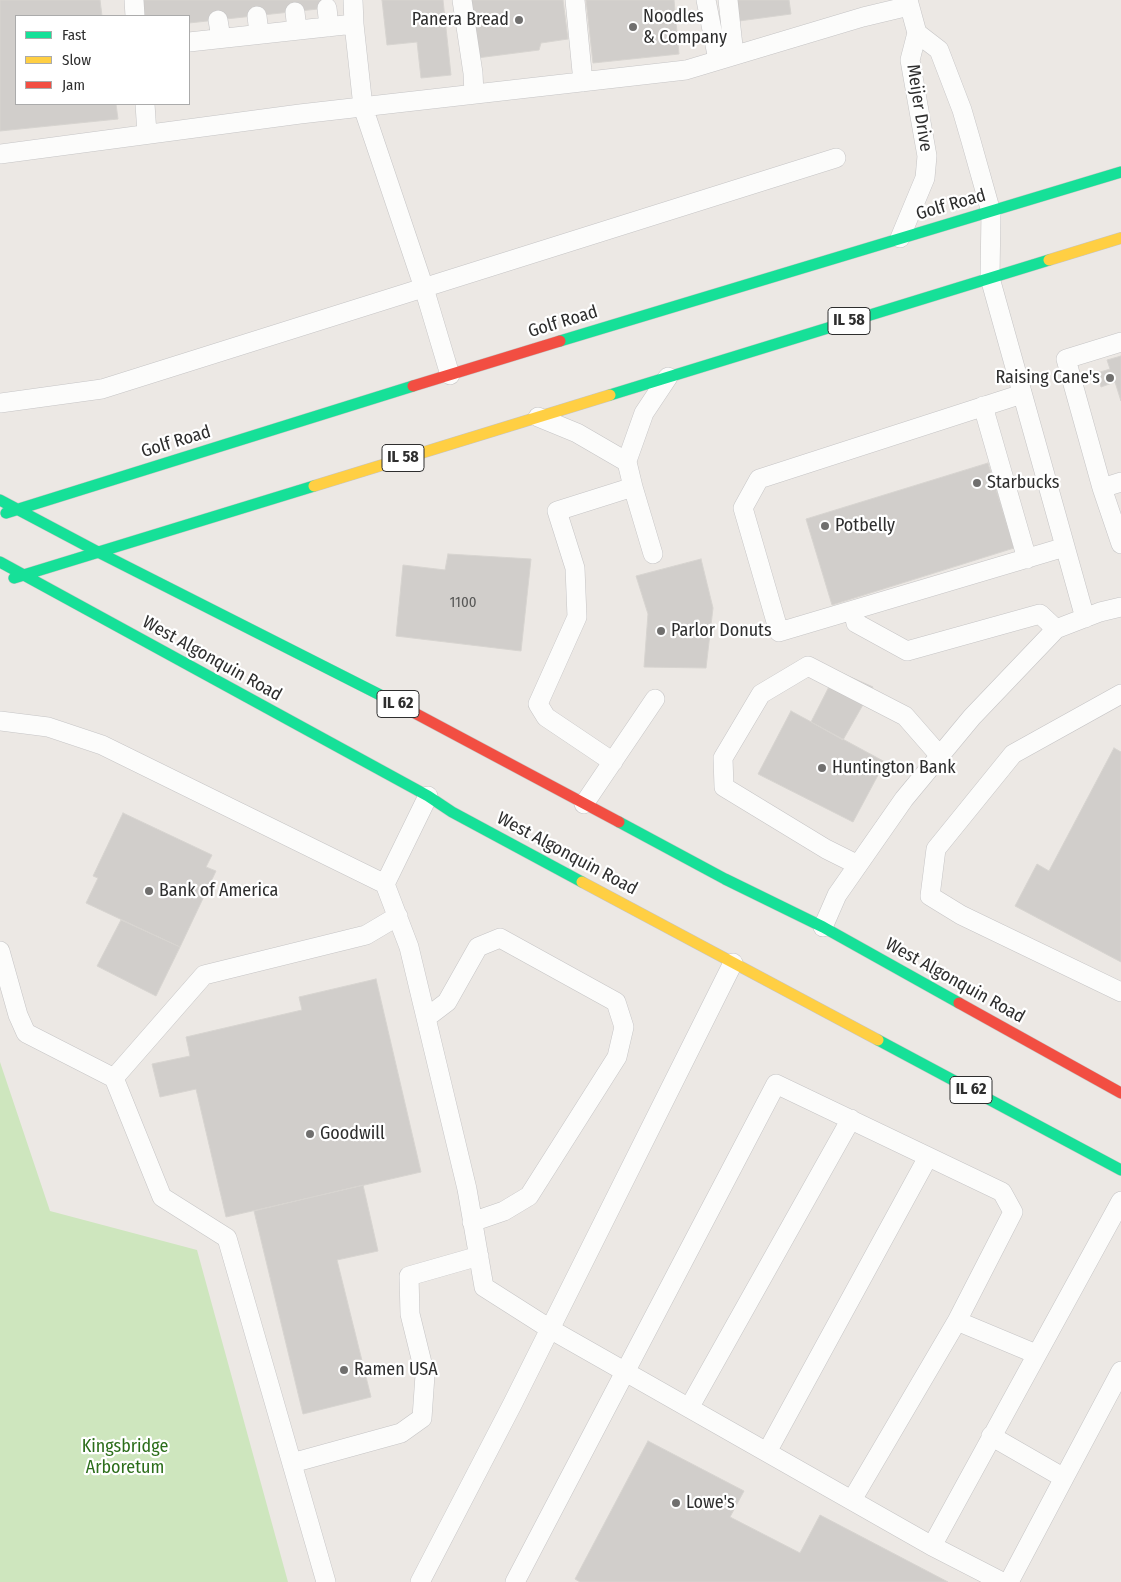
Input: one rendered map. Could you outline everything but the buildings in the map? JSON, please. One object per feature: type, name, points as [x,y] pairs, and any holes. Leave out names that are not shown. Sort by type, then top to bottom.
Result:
[{"type":"main road","name":"Golf Road","points":[[0,514],[450,375],[1121,172]]},
{"type":"main road","name":"IL 58","points":[[0,582],[1121,238]]},
{"type":"main road","name":"West Algonquin Road","points":[[0,500],[98,552],[425,718],[725,879],[823,927],[1121,1093]]},
{"type":"main road","name":"West Algonquin Road","points":[[0,562],[428,796],[452,812],[1121,1170]]},
{"type":"lane","points":[[134,0],[136,15]]},
{"type":"lane","points":[[353,0],[363,107],[424,288],[450,375]]},
{"type":"lane","points":[[462,0],[473,73],[474,94]]},
{"type":"lane","points":[[575,0],[583,82]]},
{"type":"lane","points":[[706,0],[726,58]]},
{"type":"lane","points":[[726,58],[728,0]]},
{"type":"lane","points":[[0,154],[363,107],[686,70],[726,58],[861,8],[908,3],[917,33]]},
{"type":"lane","points":[[257,16],[260,34]]},
{"type":"lane","points":[[190,42],[220,29],[260,34],[296,21],[328,17],[354,24]]},
{"type":"lane","name":"Meijer Drive","points":[[900,238],[925,178],[927,156],[910,60],[917,33],[940,50],[969,132],[991,212],[990,278],[1085,618]]},
{"type":"lane","points":[[145,105],[147,134]]},
{"type":"lane","points":[[0,403],[102,389],[836,158]]},
{"type":"lane","points":[[1121,342],[1066,359],[1102,488],[1121,544]]},
{"type":"lane","points":[[653,554],[627,462],[644,413],[668,377]]},
{"type":"lane","points":[[1022,394],[759,479],[743,508],[779,632],[1065,547]]},
{"type":"lane","points":[[983,406],[1027,559]]},
{"type":"lane","points":[[538,417],[578,433],[627,462]]},
{"type":"lane","points":[[1102,488],[1121,482]]},
{"type":"lane","points":[[613,762],[546,717],[538,704],[577,617],[575,568],[557,511],[633,487]]},
{"type":"lane","points":[[823,927],[837,895],[904,799],[972,717],[1056,629],[1100,612],[1121,607]]},
{"type":"lane","points":[[853,610],[856,623],[907,650],[1040,614],[1056,629]]},
{"type":"lane","points":[[858,865],[826,849],[724,787],[723,758],[761,694],[808,666],[905,716],[940,756]]},
{"type":"lane","points":[[1119,698],[1014,754],[936,849],[930,896],[961,915],[1121,992]]},
{"type":"lane","points":[[584,804],[656,699]]},
{"type":"lane","points":[[0,721],[48,727],[102,745],[385,884],[409,947],[466,1189],[484,1287],[550,1329],[932,1546],[1002,1582]]},
{"type":"lane","points":[[385,884],[428,796]]},
{"type":"lane","points":[[114,1078],[204,975],[366,935],[398,916]]},
{"type":"lane","points":[[426,1018],[447,1002],[478,947],[500,938],[616,1002],[624,1027],[617,1057],[529,1196],[504,1211],[472,1222]]},
{"type":"lane","points":[[0,951],[18,1015],[26,1033],[114,1078],[162,1197],[227,1238],[326,1582]]},
{"type":"lane","points":[[420,1582],[509,1412],[733,963]]},
{"type":"lane","points":[[515,1582],[776,1084],[1002,1192],[1013,1212],[957,1321],[852,1500]]},
{"type":"lane","points":[[689,1408],[851,1119]]},
{"type":"lane","points":[[768,1452],[928,1157]]},
{"type":"lane","points":[[932,1546],[1121,1201]]},
{"type":"lane","points":[[292,1463],[401,1433],[422,1418],[425,1375],[410,1314],[409,1276],[478,1256]]},
{"type":"lane","points":[[957,1321],[1036,1354]]},
{"type":"lane","points":[[1008,1582],[1121,1371]]},
{"type":"lane","points":[[991,1436],[1064,1478]]},
{"type":"green space","name":"Kingsbridge Arboretum","points":[[0,1062],[50,1211],[197,1250],[288,1582],[0,1582]]},
{"type":"traffic: fast","points":[[560,341],[1121,172]]},
{"type":"traffic: fast","points":[[610,395],[1049,260]]},
{"type":"traffic: fast","points":[[6,513],[413,386]]},
{"type":"traffic: fast","points":[[14,578],[314,486]]},
{"type":"traffic: fast","points":[[0,500],[98,552],[394,702]]},
{"type":"traffic: fast","points":[[0,562],[582,882]]},
{"type":"traffic: fast","points":[[619,822],[725,879],[823,927],[959,1003]]},
{"type":"traffic: fast","points":[[878,1040],[1121,1170]]},
{"type":"traffic: slow","points":[[1049,260],[1121,238]]},
{"type":"traffic: slow","points":[[314,486],[610,395]]},
{"type":"traffic: slow","points":[[582,882],[878,1040]]},
{"type":"traffic: jam","points":[[413,386],[560,341]]},
{"type":"traffic: jam","points":[[394,702],[619,822]]},
{"type":"traffic: jam","points":[[959,1003],[1121,1093]]},
{"type":"place","name":"Panera Bread","points":[[519,20]]},
{"type":"place","name":"Noodles & Company","points":[[633,27]]},
{"type":"place","name":"Raising Cane's","points":[[1110,378]]},
{"type":"place","name":"Starbucks","points":[[977,483]]},
{"type":"place","name":"Potbelly","points":[[825,526]]},
{"type":"place","name":"Parlor Donuts","points":[[661,631]]},
{"type":"place","name":"Huntington Bank","points":[[822,768]]},
{"type":"place","name":"Bank of America","points":[[149,891]]},
{"type":"place","name":"Goodwill","points":[[310,1134]]},
{"type":"place","name":"Ramen USA","points":[[344,1370]]},
{"type":"place","name":"Lowe's","points":[[676,1503]]}]
